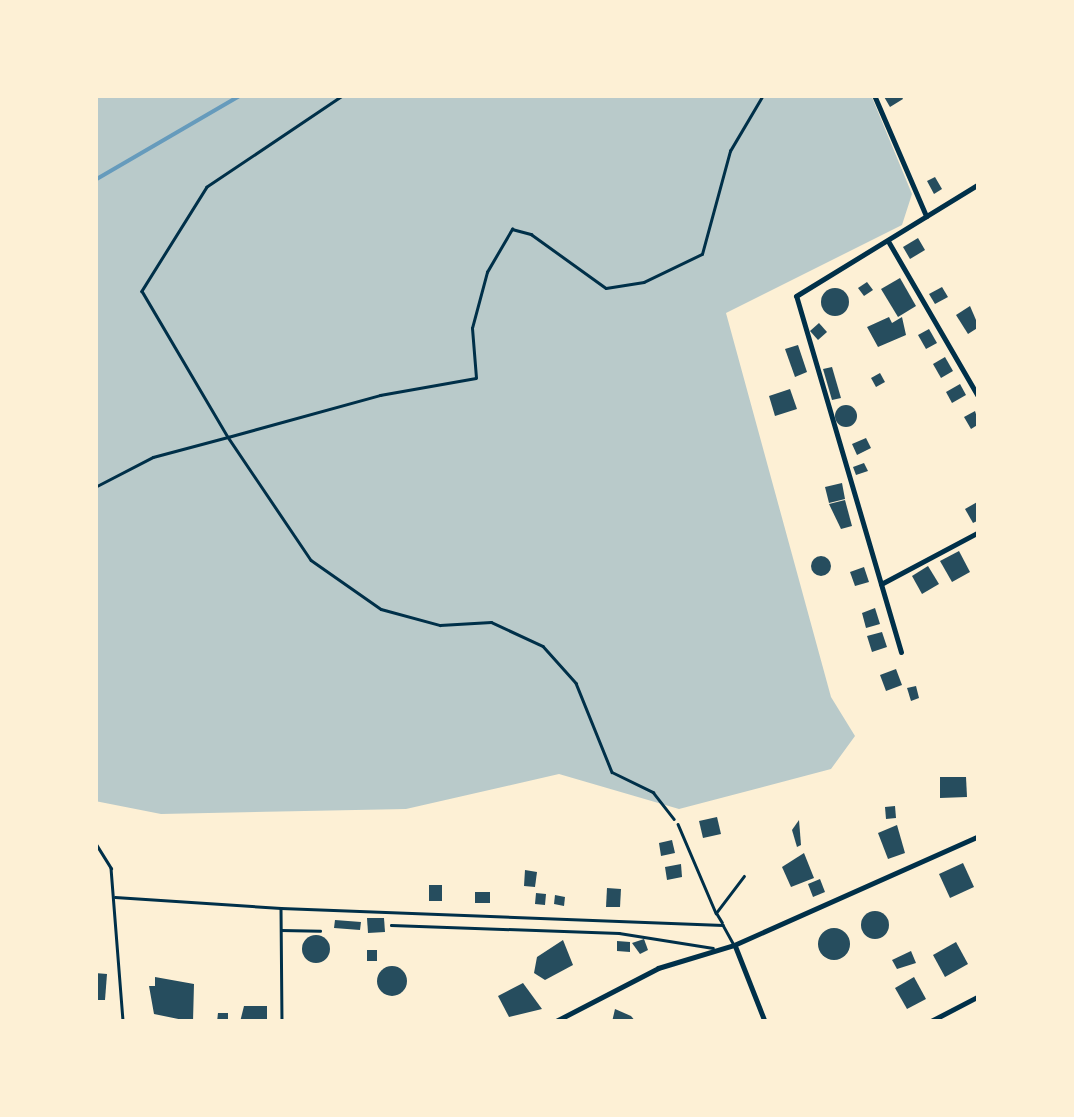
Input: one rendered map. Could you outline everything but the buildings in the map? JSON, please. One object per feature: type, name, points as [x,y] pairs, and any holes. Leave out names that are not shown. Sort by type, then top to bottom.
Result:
[{"type":"street","points":[[874,95],[926,216]]},
{"type":"street","points":[[901,652],[796,296],[979,184]]},
{"type":"street","points":[[888,240],[979,398]]},
{"type":"street","points":[[881,584],[979,532]]},
{"type":"street","points":[[554,1022],[658,968],[734,945],[979,836]]},
{"type":"street","points":[[734,945],[765,1022]]},
{"type":"street","points":[[929,1022],[979,996]]},
{"type":"lane","points":[[678,824],[734,945]]},
{"type":"lane","points":[[95,842],[111,868],[123,1022]]},
{"type":"lane","points":[[716,912],[744,876]]},
{"type":"lane","points":[[115,897],[281,908],[723,925]]},
{"type":"lane","points":[[281,908],[282,1022]]},
{"type":"lane","points":[[391,925],[619,933],[719,950]]},
{"type":"lane","points":[[281,930],[320,931]]},
{"type":"path","points":[[344,95],[207,187],[142,291],[228,436],[311,560],[381,609],[440,625],[491,622],[543,646],[576,683],[612,772],[654,792],[678,824]]},
{"type":"path","points":[[95,487],[152,457],[362,399],[476,378],[472,328],[487,272],[512,229],[531,234],[606,288],[644,282],[702,254],[730,151],[763,95]]},
{"type":"shaded area","points":[[95,95],[871,95],[912,194],[902,225],[726,313],[831,697],[855,736],[831,769],[679,809],[559,774],[406,809],[161,814],[95,801]]},
{"type":"waterway","points":[[95,180],[241,95]]}]
